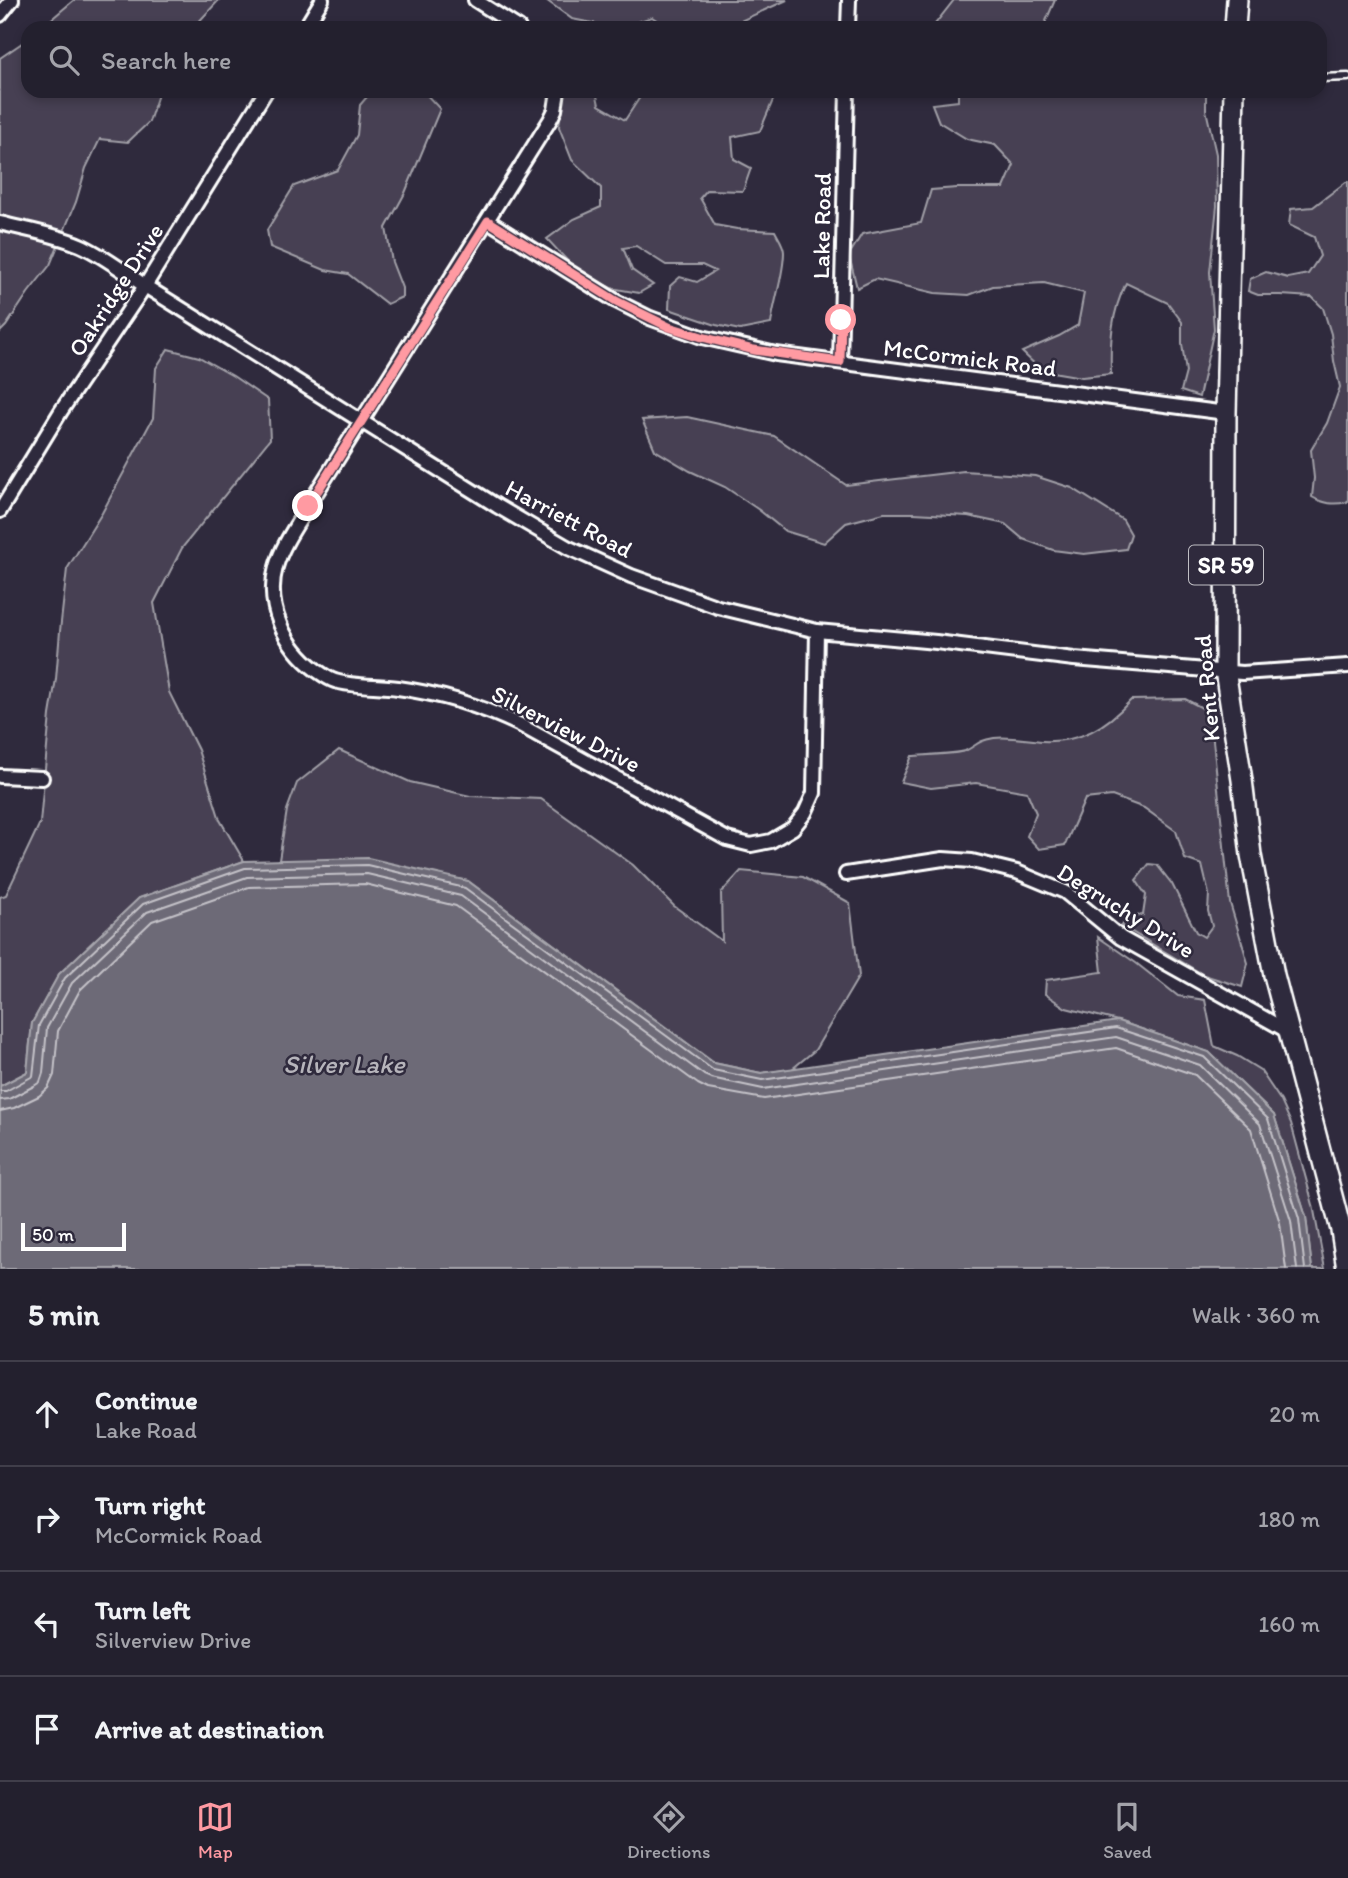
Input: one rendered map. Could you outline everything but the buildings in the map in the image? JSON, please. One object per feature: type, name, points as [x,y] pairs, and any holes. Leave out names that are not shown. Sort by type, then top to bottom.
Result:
[{"type":"main road","points":[[1236,21],[1237,0]]},
{"type":"main road","name":"Kent Road","points":[[1234,98],[1226,413],[1225,670],[1251,855],[1274,975],[1341,1230],[1347,1269]]},
{"type":"street","points":[[0,15],[12,0]]},
{"type":"street","points":[[310,21],[323,0]]},
{"type":"street","points":[[848,21],[849,0]]},
{"type":"street","points":[[483,2],[509,21]]},
{"type":"street","name":"Oakridge Drive","points":[[0,511],[262,98]]},
{"type":"street","name":"Silverview Drive","points":[[557,98],[550,120],[286,543],[276,568],[273,594],[278,619],[290,644],[308,664],[334,681],[425,692],[489,710],[727,839],[751,845],[771,841],[793,828],[805,813],[814,793],[817,631]]},
{"type":"street","name":"Lake Road","points":[[840,362],[847,98]]},
{"type":"street","name":"McCormick Road","points":[[488,221],[616,301],[669,327],[702,337],[754,350],[1226,413]]},
{"type":"street","name":"Harriett Road","points":[[0,223],[59,237],[81,246],[567,547],[631,576],[719,607],[817,631],[1074,659],[1242,673],[1348,666]]},
{"type":"street","points":[[0,776],[42,778]]},
{"type":"street","name":"Degruchy Drive","points":[[846,874],[943,859],[972,861],[1017,872],[1065,892],[1121,938],[1289,1032]]},
{"type":"lane","points":[[1327,78],[1348,77]]},
{"type":"shaded area","points":[[74,0],[219,0],[200,21],[49,21]]},
{"type":"shaded area","points":[[546,0],[787,0],[740,21],[658,21],[652,17],[640,21],[572,19]]},
{"type":"shaded area","points":[[954,0],[1055,0],[1046,21],[938,21]]},
{"type":"shaded area","points":[[21,44],[21,98],[157,98],[149,122],[128,142],[100,139],[86,168],[76,202],[50,265],[0,332],[0,58]]},
{"type":"shaded area","points":[[366,98],[430,98],[440,109],[405,193],[386,228],[392,262],[402,288],[402,297],[387,304],[348,274],[325,270],[270,247],[267,230],[294,186],[338,170],[357,135],[360,105]]},
{"type":"shaded area","points":[[562,98],[598,98],[599,105],[625,120],[639,98],[774,98],[760,131],[732,137],[734,159],[751,168],[743,191],[707,190],[700,198],[715,225],[775,231],[784,252],[771,324],[740,330],[669,309],[670,286],[680,277],[697,282],[715,271],[702,265],[666,265],[636,246],[623,248],[632,270],[653,285],[639,293],[611,288],[576,270],[547,239],[574,219],[601,207],[601,188],[572,160],[559,127]]},
{"type":"shaded area","points":[[958,98],[1206,98],[1206,110],[1216,154],[1217,206],[1210,272],[1214,329],[1199,397],[1181,391],[1186,372],[1182,322],[1168,303],[1126,283],[1112,328],[1111,374],[1082,377],[1041,370],[1022,352],[1078,325],[1084,293],[1044,283],[993,286],[969,295],[935,293],[875,279],[857,288],[849,255],[862,234],[921,223],[931,190],[1004,188],[1014,165],[995,145],[967,139],[939,122],[932,104],[958,101]]},
{"type":"shaded area","points":[[1346,182],[1348,499],[1347,502],[1333,504],[1312,497],[1314,478],[1311,450],[1327,423],[1340,387],[1331,334],[1323,308],[1312,297],[1258,295],[1248,291],[1250,279],[1266,272],[1288,278],[1308,274],[1320,256],[1314,237],[1289,225],[1291,209],[1313,207]]},
{"type":"shaded area","points":[[168,349],[199,357],[268,400],[270,439],[182,548],[154,603],[169,692],[198,750],[220,820],[244,861],[139,898],[59,974],[32,1023],[27,1072],[0,1086],[0,897],[6,895],[40,823],[67,569],[102,513],[153,418],[156,368]]},
{"type":"shaded area","points":[[687,417],[774,436],[846,485],[964,471],[1035,476],[1072,488],[1123,520],[1131,534],[1126,549],[1084,554],[1053,550],[1023,539],[1005,524],[968,516],[884,513],[846,523],[824,543],[785,531],[725,487],[690,471],[655,450],[642,420]]},
{"type":"shaded area","points":[[1185,699],[1210,712],[1230,903],[1248,963],[1242,987],[1204,975],[1122,926],[1127,917],[1143,915],[1146,895],[1136,880],[1149,864],[1157,865],[1172,884],[1196,932],[1204,937],[1212,926],[1208,911],[1209,894],[1202,865],[1185,859],[1176,831],[1144,808],[1112,796],[1085,799],[1065,845],[1039,849],[1027,836],[1036,813],[1027,792],[976,783],[931,788],[901,782],[912,756],[961,752],[994,738],[1042,741],[1068,739],[1102,725],[1131,700]]},
{"type":"shaded area","points":[[339,750],[410,782],[470,796],[541,799],[633,865],[674,906],[722,941],[721,893],[741,871],[803,877],[850,903],[859,976],[815,1050],[792,1069],[761,1073],[714,1063],[468,881],[279,860],[287,810],[297,783]]},
{"type":"shaded area","points":[[1098,937],[1178,996],[1205,1000],[1214,1046],[1260,1070],[1281,1101],[1291,1123],[1313,1205],[1325,1269],[1312,1269],[1306,1217],[1274,1115],[1209,1052],[1118,1021],[1066,1008],[1045,994],[1046,980],[1102,972]]},
{"type":"water","name":"Silver Lake","points":[[368,858],[468,881],[714,1063],[761,1073],[1118,1021],[1209,1052],[1274,1115],[1306,1217],[1312,1269],[0,1269],[0,1086],[27,1072],[32,1023],[59,974],[139,898],[244,861]]},
{"type":"route","points":[[308,506],[488,221],[616,301],[669,327],[702,337],[776,354],[840,362],[841,320]]}]
